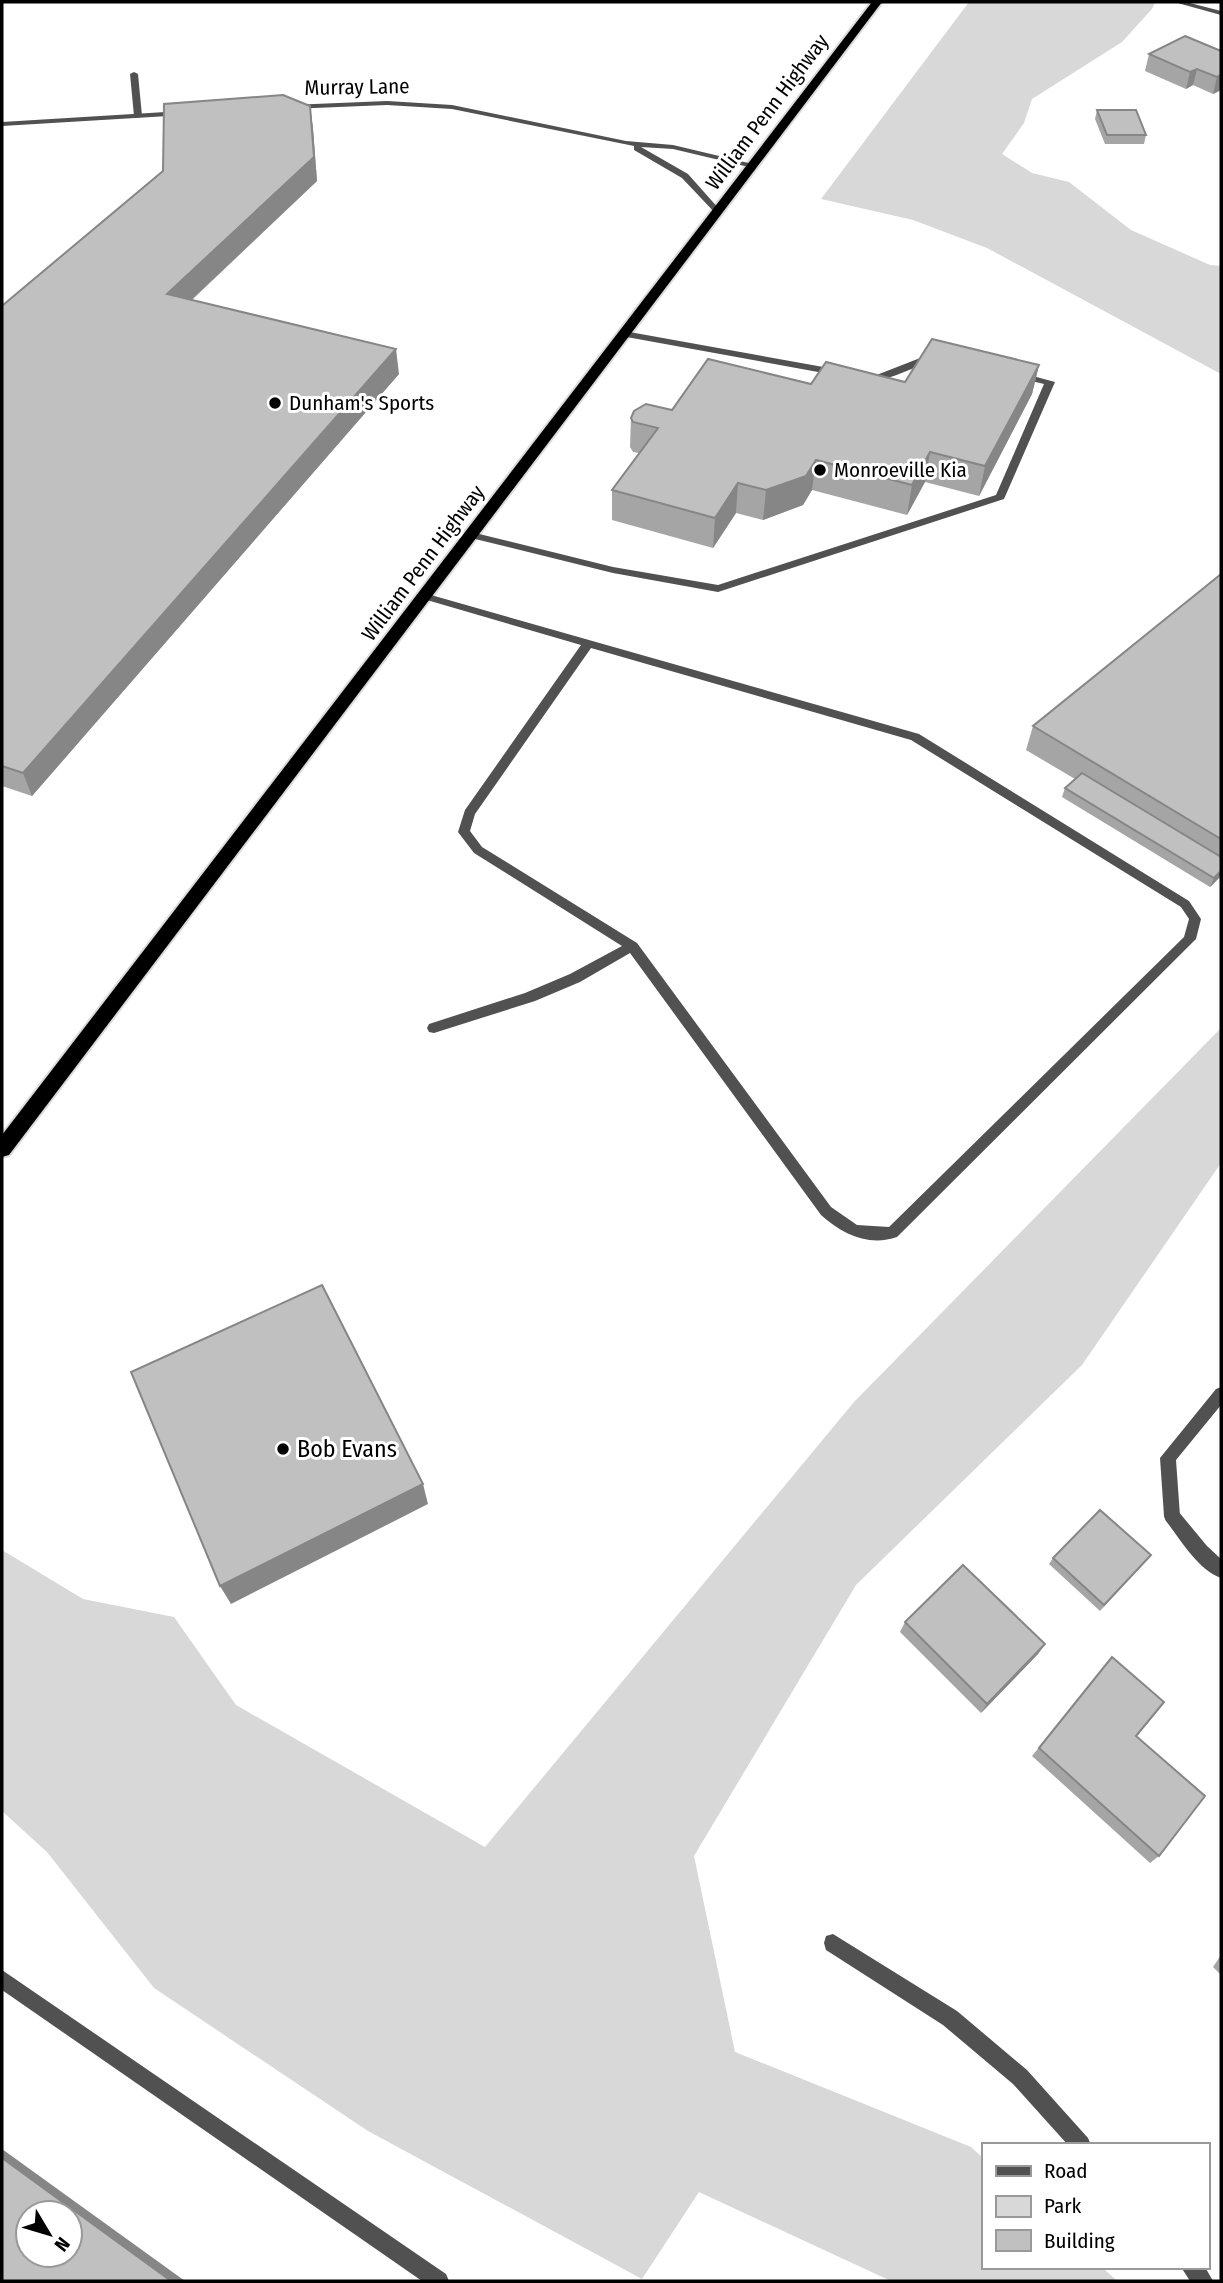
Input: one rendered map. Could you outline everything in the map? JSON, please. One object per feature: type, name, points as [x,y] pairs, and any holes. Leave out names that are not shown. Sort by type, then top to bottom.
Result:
[{"type":"highway","name":"William Penn Highway","points":[[2,1149],[876,2]]},
{"type":"street","points":[[1178,2],[1221,13]]},
{"type":"street","points":[[134,74],[138,116]]},
{"type":"street","name":"Murray Lane","points":[[285,107],[362,103],[452,107],[626,143],[673,147],[753,165]]},
{"type":"street","points":[[2,124],[194,112]]},
{"type":"street","name":"Murray Lane","points":[[626,143],[674,168],[695,185],[717,212]]},
{"type":"street","points":[[624,334],[875,379],[934,356],[947,359]]},
{"type":"street","points":[[471,535],[613,570],[718,589],[1000,497],[1050,382],[1012,373]]},
{"type":"street","points":[[424,596],[588,643],[915,737],[1185,904],[1195,919],[1190,939],[892,1233],[870,1233],[844,1228],[826,1211],[632,946],[478,850],[464,832],[469,813],[588,643]]},
{"type":"street","points":[[434,1028],[530,997],[575,978],[632,946]]},
{"type":"street","points":[[1220,1399],[1168,1458],[1172,1516],[1201,1552],[1221,1570]]},
{"type":"street","points":[[833,1943],[950,2018],[1020,2077],[1080,2143]]},
{"type":"street","points":[[2,1979],[439,2281]]},
{"type":"green space","points":[[969,2],[1155,2],[1152,9],[1122,42],[1032,99],[1024,123],[1002,154],[1032,173],[1069,182],[1131,230],[1210,265],[1221,266],[1221,374],[987,248],[913,220],[821,199]]},
{"type":"green space","points":[[1221,1028],[1221,1163],[1082,1365],[856,1585],[694,1856],[735,2052],[971,2147],[982,2157],[982,2269],[1104,2269],[1117,2281],[891,2281],[699,2192],[642,2279],[368,2131],[154,1988],[47,1852],[2,1811],[2,1550],[83,1599],[174,1617],[236,1705],[485,1847],[854,1402]]},
{"type":"building","points":[[1185,36],[1221,51],[1221,75],[1217,77],[1197,69],[1190,72],[1149,54]]},
{"type":"building","points":[[283,95],[310,106],[314,157],[167,294],[396,349],[23,773],[2,766],[2,305],[163,171],[164,104]]},
{"type":"building","points":[[1097,110],[1136,110],[1146,135],[1107,135]]},
{"type":"building","name":"Monroeville Kia","points":[[932,339],[1039,365],[985,466],[930,452],[912,485],[816,460],[806,476],[766,490],[738,483],[715,518],[612,490],[658,428],[633,422],[631,418],[634,411],[646,404],[672,410],[708,359],[811,384],[826,362],[905,382]]},
{"type":"building","points":[[1221,574],[1221,839],[1033,726]]},
{"type":"building","points":[[1082,773],[1221,857],[1221,871],[1214,878],[1065,788]]},
{"type":"building","name":"Bob Evans","points":[[322,1285],[423,1484],[220,1586],[131,1372]]},
{"type":"building","points":[[1100,1510],[1151,1555],[1104,1605],[1053,1558]]},
{"type":"building","points":[[963,1565],[1045,1644],[987,1704],[905,1622]]},
{"type":"building","points":[[1112,1657],[1164,1702],[1136,1736],[1205,1796],[1159,1856],[1039,1748]]},
{"type":"building","points":[[2,2158],[58,2199],[14,2199],[14,2269],[84,2269],[84,2218],[171,2281],[2,2281]]},
{"type":"place","name":"Dunham's Sports","points":[[275,403]]},
{"type":"place","name":"Monroeville Kia","points":[[820,470]]},
{"type":"place","name":"Bob Evans","points":[[283,1449]]}]
